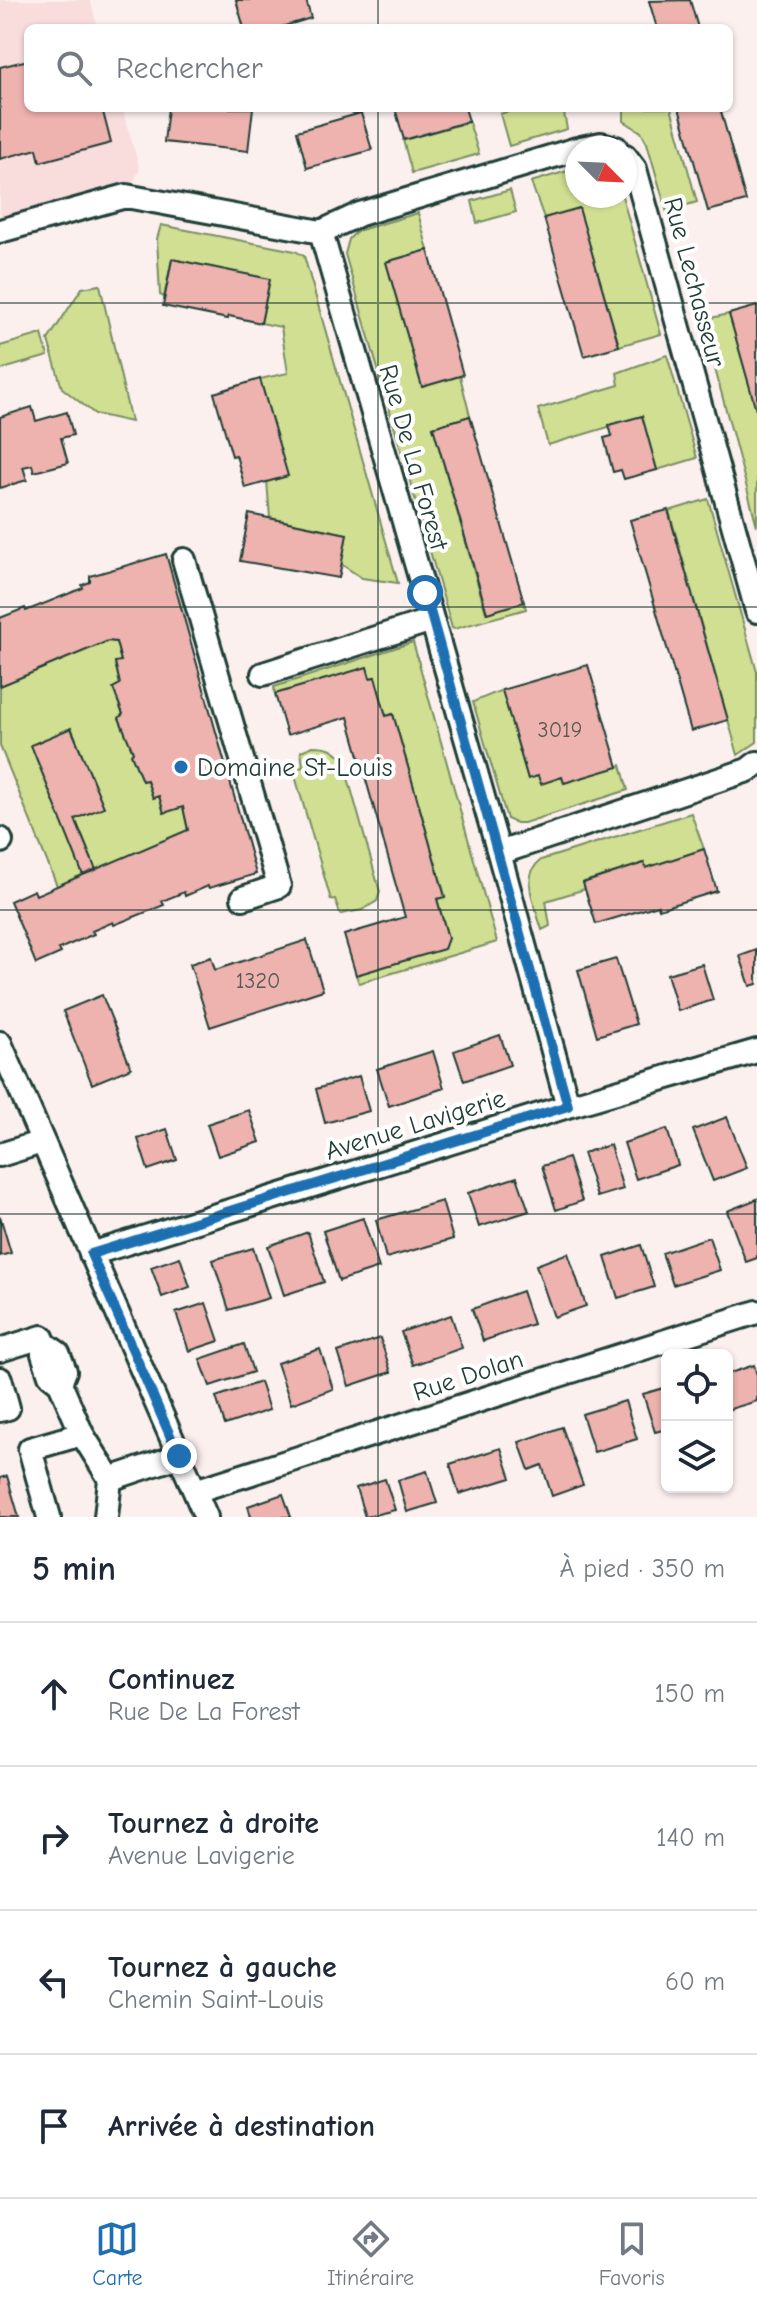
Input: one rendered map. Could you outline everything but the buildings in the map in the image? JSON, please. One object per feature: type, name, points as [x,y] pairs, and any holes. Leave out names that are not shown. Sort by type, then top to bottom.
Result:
[{"type":"street","points":[[0,231],[126,196],[321,232],[360,214],[565,152]]},
{"type":"street","name":"Rue Lechasseur","points":[[637,176],[757,611]]},
{"type":"street","name":"Rue De La Forest","points":[[321,232],[499,853],[568,1106]]},
{"type":"street","points":[[184,560],[279,886],[243,898]]},
{"type":"street","points":[[263,674],[432,620]]},
{"type":"street","points":[[499,853],[748,770],[757,763]]},
{"type":"street","points":[[0,1043],[206,1517]]},
{"type":"street","name":"Avenue Lavigerie","points":[[91,1254],[568,1106],[757,1051]]},
{"type":"street","points":[[0,1155],[42,1142]]},
{"type":"street","name":"Rue Dolan","points":[[195,1491],[757,1312]]},
{"type":"street","points":[[0,1350],[42,1337],[45,1344],[58,1353],[65,1371],[60,1383],[82,1434],[110,1479],[106,1517]]},
{"type":"street","points":[[0,1379],[8,1408],[0,1410]]},
{"type":"street","points":[[49,1517],[30,1449],[82,1434]]},
{"type":"street","points":[[110,1479],[179,1456]]},
{"type":"shaded area","points":[[0,0],[90,0],[97,24],[24,24],[24,112],[123,112],[140,169],[126,196],[0,231]]},
{"type":"green space","points":[[564,112],[567,129],[509,146],[500,114]]},
{"type":"green space","points":[[624,112],[672,112],[697,202],[677,208],[682,227],[672,230],[647,143],[641,132],[624,121]]},
{"type":"green space","points":[[469,122],[479,154],[412,173],[403,140]]},
{"type":"green space","points":[[565,172],[565,208],[625,208],[661,334],[619,346],[579,209],[544,218],[531,182]]},
{"type":"green space","points":[[510,190],[516,212],[477,223],[472,201]]},
{"type":"green space","points":[[418,213],[428,250],[386,262],[422,387],[460,376],[470,416],[433,427],[486,613],[524,602],[526,609],[454,629],[345,254],[349,239],[357,231]]},
{"type":"green space","points":[[161,225],[295,251],[304,256],[398,583],[362,578],[341,564],[347,534],[270,518],[267,481],[287,475],[260,379],[288,373],[281,327],[261,323],[270,279],[172,259],[164,297],[160,295],[157,239]]},
{"type":"green space","points":[[100,285],[131,422],[95,414],[62,388],[48,340],[82,288]]},
{"type":"green space","points":[[729,314],[757,411],[757,526],[702,320]]},
{"type":"green space","points":[[42,334],[48,356],[0,370],[0,346]]},
{"type":"green space","points":[[667,355],[697,458],[657,470],[642,417],[548,445],[538,409],[619,385],[617,373]]},
{"type":"green space","points":[[708,499],[757,672],[757,742],[738,755],[669,511]]},
{"type":"green space","points":[[108,641],[116,642],[121,661],[115,663],[120,684],[113,688],[153,798],[159,796],[164,812],[183,807],[188,830],[96,870],[75,819],[103,807],[72,729],[31,745],[83,875],[57,886],[0,746],[0,686]]},
{"type":"green space","points":[[413,642],[497,942],[359,983],[356,975],[444,949],[448,938],[437,899],[445,896],[393,714],[386,716],[375,677],[275,694],[274,687]]},
{"type":"green space","points":[[502,690],[528,779],[538,776],[541,783],[562,777],[564,783],[621,765],[628,790],[524,823],[507,819],[473,702]]},
{"type":"green space","points":[[313,746],[330,748],[343,760],[380,892],[377,901],[362,910],[340,914],[335,899],[331,900],[293,769],[303,767],[301,751]]},
{"type":"green space","points":[[691,813],[704,849],[646,868],[644,863],[584,882],[585,889],[546,901],[550,926],[542,930],[530,883],[534,867],[541,860]]},
{"type":"place","name":"Domaine St-Louis","points":[[181,767]]},
{"type":"route","points":[[179,1456],[91,1254],[568,1106],[425,593]]}]
